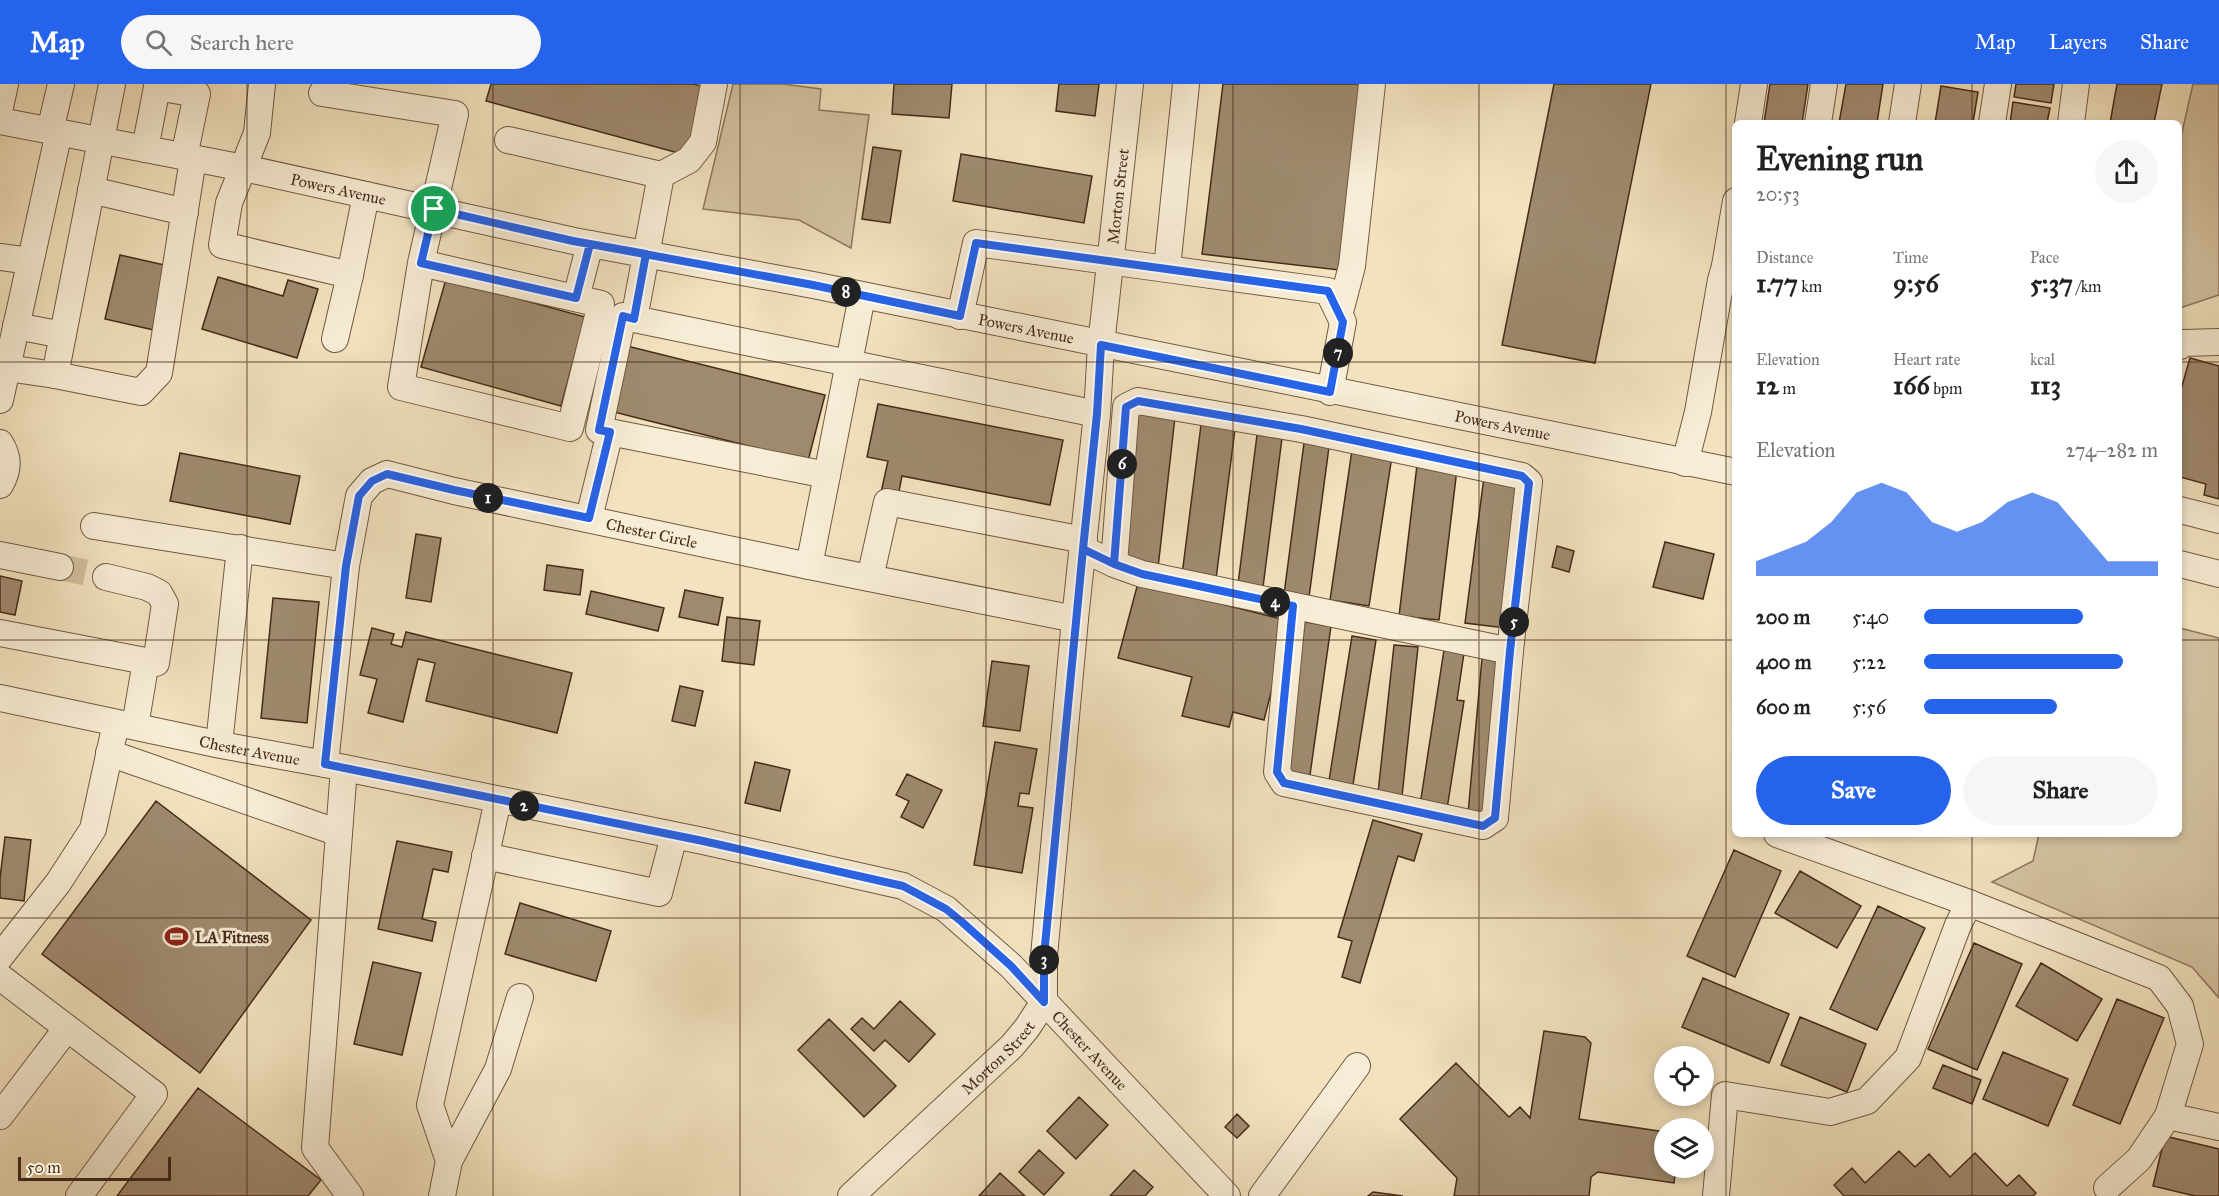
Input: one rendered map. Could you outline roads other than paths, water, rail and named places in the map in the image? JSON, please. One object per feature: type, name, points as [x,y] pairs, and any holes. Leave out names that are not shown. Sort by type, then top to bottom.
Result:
[{"type":"street","points":[[0,107],[5,84]]},
{"type":"street","points":[[0,400],[11,318],[30,261],[55,132],[61,84]]},
{"type":"street","points":[[55,375],[112,84]]},
{"type":"street","points":[[262,84],[257,134],[229,202],[222,245],[350,275]]},
{"type":"street","points":[[508,140],[661,175],[689,160],[703,142],[714,84]]},
{"type":"street","name":"Morton Street","points":[[851,1196],[1012,1046],[1044,1002],[1044,956],[1075,619],[1097,414],[1101,345],[1130,84]]},
{"type":"street","points":[[1167,268],[1186,84]]},
{"type":"street","points":[[1340,312],[1352,266],[1372,84]]},
{"type":"street","points":[[1748,120],[1754,84]]},
{"type":"street","points":[[1818,120],[1824,84]]},
{"type":"street","points":[[1902,120],[1908,84]]},
{"type":"street","points":[[1992,120],[1998,84]]},
{"type":"street","points":[[2071,120],[2076,84]]},
{"type":"street","points":[[4,371],[55,375],[141,392],[159,373],[185,212],[188,158],[200,89],[148,86],[145,149]]},
{"type":"street","points":[[322,93],[455,114],[421,263],[401,387],[570,428],[601,304],[421,263]]},
{"type":"street","name":"Powers Avenue","points":[[0,121],[244,168],[590,244],[862,296],[1732,471]]},
{"type":"street","points":[[634,319],[661,175]]},
{"type":"street","points":[[91,190],[185,212]]},
{"type":"street","points":[[335,339],[366,195]]},
{"type":"street","points":[[960,316],[976,243],[1328,291],[1343,322],[1330,392]]},
{"type":"street","points":[[576,298],[590,244]]},
{"type":"street","points":[[1685,463],[1698,412],[1721,280],[1730,268],[1732,246]]},
{"type":"street","points":[[0,257],[30,261]]},
{"type":"street","points":[[809,566],[862,296]]},
{"type":"street","points":[[827,475],[599,430],[623,316],[1097,414]]},
{"type":"street","points":[[11,318],[63,335]]},
{"type":"street","points":[[2182,344],[2219,342]]},
{"type":"street","points":[[1114,564],[1126,407],[1138,401],[1301,429],[1522,476],[1529,483],[1510,651],[1495,818],[1483,826],[1284,783],[1277,772],[1293,606]]},
{"type":"street","points":[[589,518],[610,432]]},
{"type":"street","points":[[0,443],[8,462],[0,485]]},
{"type":"street","name":"Chester Circle","points":[[344,1194],[315,1148],[339,833],[335,766],[346,566],[359,496],[372,481],[387,474],[809,566],[1075,619]]},
{"type":"street","points":[[870,578],[887,502],[1084,544],[1114,564],[1142,574],[1510,651]]},
{"type":"street","points":[[2182,511],[2219,520]]},
{"type":"street","points":[[94,526],[346,566]]},
{"type":"street","points":[[219,744],[240,549]]},
{"type":"street","points":[[0,555],[60,567]]},
{"type":"street","points":[[2182,565],[2219,574]]},
{"type":"street","points":[[0,633],[156,663],[165,604],[159,593],[147,587],[106,577]]},
{"type":"street","points":[[4,945],[58,883],[93,829],[109,753],[125,725],[146,661]]},
{"type":"street","name":"Chester Avenue","points":[[0,698],[674,836],[903,886],[946,909],[1011,966],[1227,1196]]},
{"type":"street","points":[[109,753],[339,833]]},
{"type":"street","points":[[449,1161],[430,1105],[498,800]]},
{"type":"street","points":[[485,856],[658,892],[674,836]]},
{"type":"street","points":[[1785,837],[1969,903],[2159,978],[2180,1006],[2190,1044],[2168,1116],[2139,1160],[2107,1188]]},
{"type":"street","points":[[1716,1196],[1725,1095],[1830,1112],[1867,1101],[1908,1058],[1958,924],[1969,903]]},
{"type":"street","points":[[0,977],[154,1094],[79,1196]]},
{"type":"street","points":[[441,1196],[449,1161],[498,1069],[520,997]]},
{"type":"street","points":[[0,1116],[66,1028]]},
{"type":"street","points":[[1262,1196],[1357,1066]]},
{"type":"street","points":[[2168,1116],[2219,1126]]},
{"type":"tunnel","points":[[60,567],[106,577]]},
{"type":"place","name":"LA Fitness","points":[[177,937]]}]
